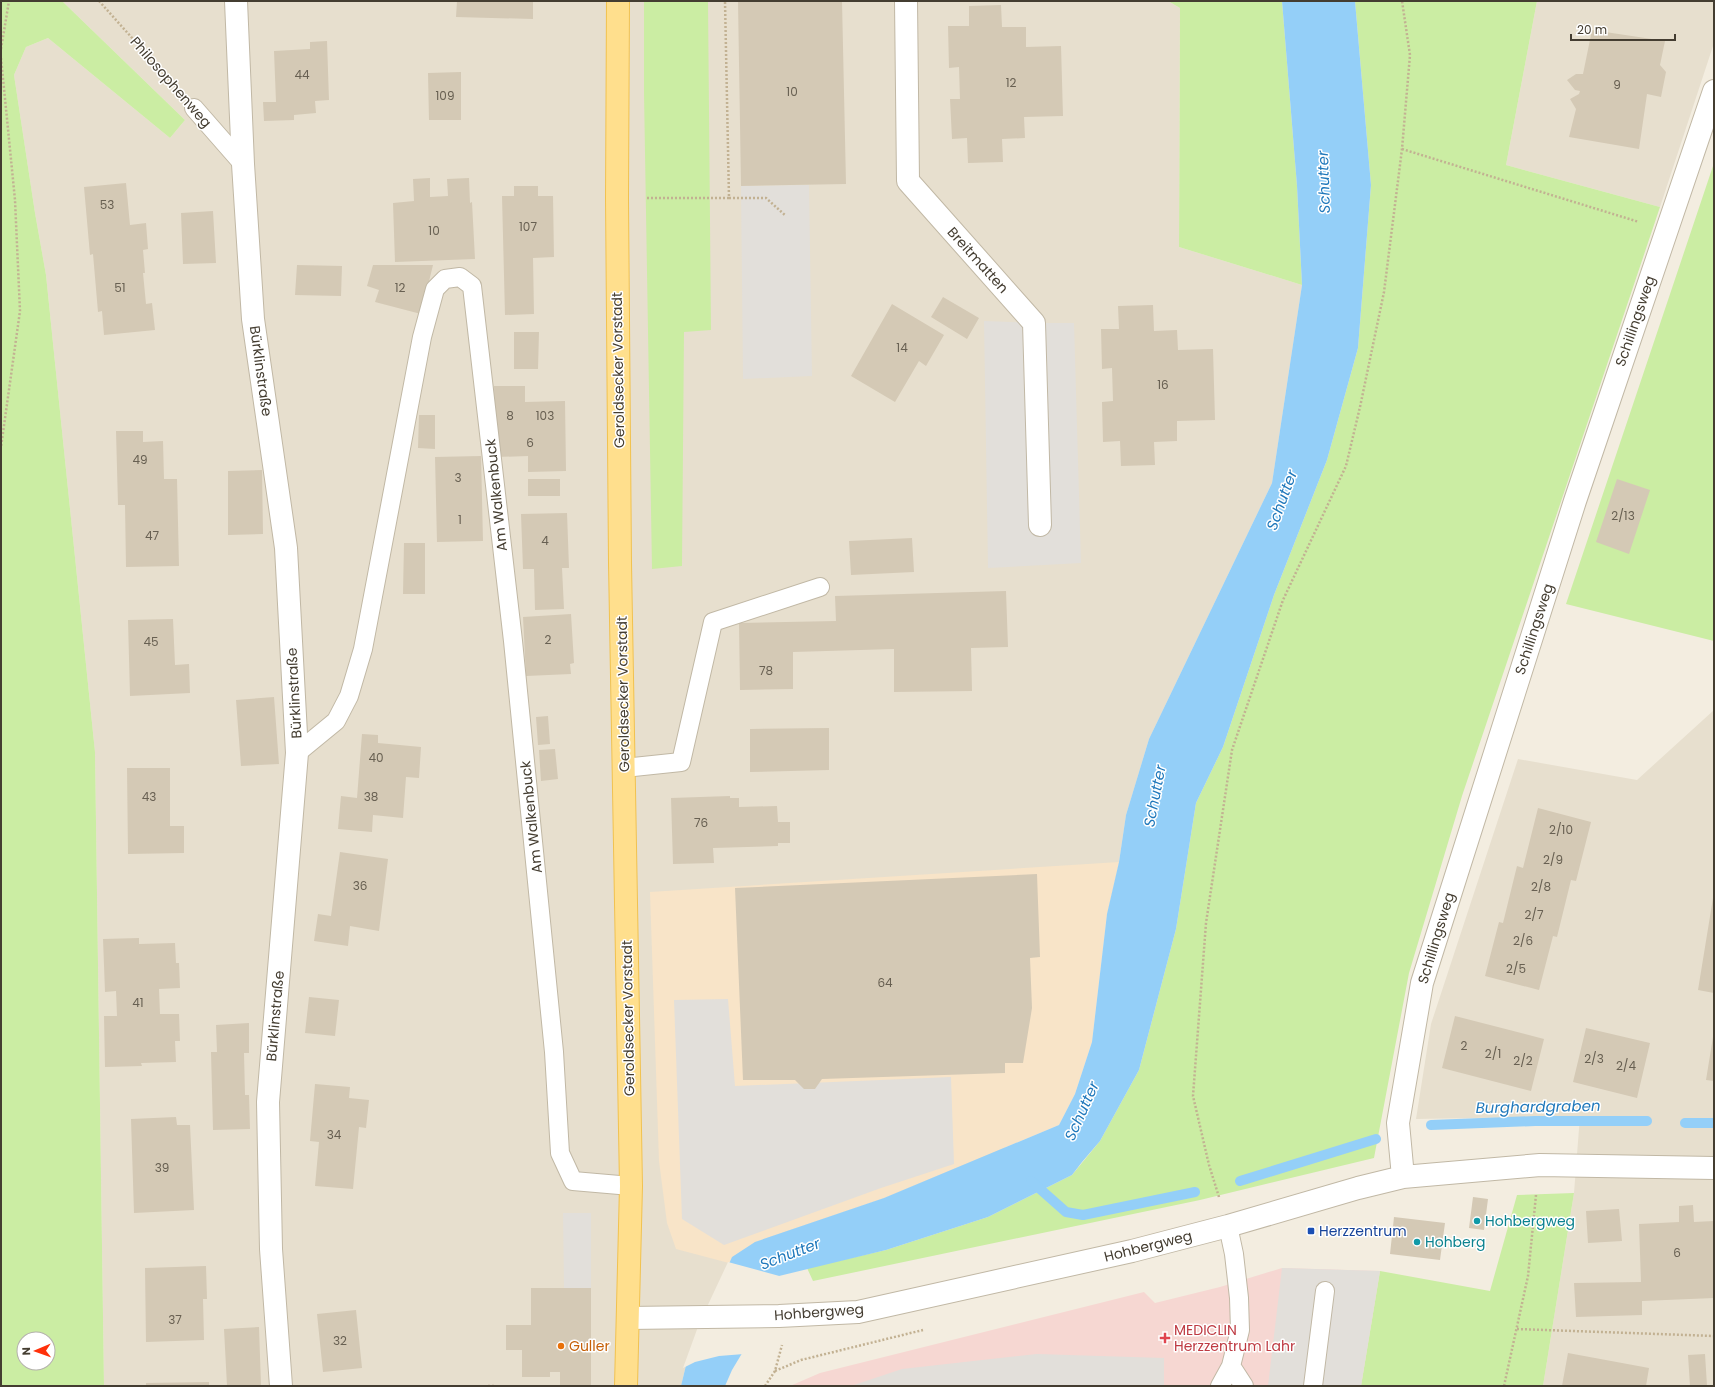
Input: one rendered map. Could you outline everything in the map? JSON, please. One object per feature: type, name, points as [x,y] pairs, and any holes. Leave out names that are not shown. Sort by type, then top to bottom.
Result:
[{"type":"main road","name":"Geroldsecker Vorstadt","points":[[618,1],[617,198],[631,1186],[626,1386]]},
{"type":"street","name":"Bürklinstraße","points":[[236,1],[243,164],[253,319],[286,548],[297,753],[268,1102],[271,1249],[281,1386]]},
{"type":"street","name":"Breitmatten","points":[[906,1],[908,181],[1034,324],[1040,525]]},
{"type":"street","name":"Schillingsweg","points":[[1403,1177],[1398,1124],[1422,983],[1568,523],[1714,91]]},
{"type":"street","name":"Hohbergweg","points":[[628,1318],[779,1316],[858,1312],[1132,1251],[1228,1226],[1358,1188],[1403,1177],[1540,1165],[1714,1168]]},
{"type":"lane","name":"Philosophenweg","points":[[194,108],[243,164]]},
{"type":"lane","name":"Am Walkenbuck","points":[[297,753],[336,720],[349,696],[363,649],[422,337],[435,289],[445,279],[460,277],[472,286],[513,641],[554,1052],[560,1153],[573,1181],[631,1186]]},
{"type":"lane","points":[[624,768],[681,762],[714,622],[820,587]]},
{"type":"lane","points":[[1220,1386],[1231,1366],[1240,1330],[1234,1254],[1228,1226]]},
{"type":"lane","points":[[1313,1386],[1325,1291]]},
{"type":"lane","points":[[1231,1366],[1244,1386]]},
{"type":"path","points":[[1,49],[9,1]]},
{"type":"path","name":"Philosophenweg","points":[[99,1],[194,108]]},
{"type":"path","points":[[725,1],[729,198]]},
{"type":"path","points":[[1228,1226],[1209,1165],[1193,1096],[1206,923],[1232,750],[1283,600],[1346,466],[1360,407],[1384,292],[1402,150],[1410,56],[1402,1]]},
{"type":"path","points":[[1,58],[15,200],[20,311],[1,447]]},
{"type":"path","points":[[1402,150],[1666,230]]},
{"type":"path","points":[[617,198],[766,198],[786,216]]},
{"type":"path","points":[[1504,1386],[1528,1276],[1540,1165]]},
{"type":"path","points":[[1517,1329],[1714,1336]]},
{"type":"path","points":[[765,1386],[775,1371]]},
{"type":"path","points":[[488,1386],[494,1386]]},
{"type":"shaded area","points":[[62,1],[1168,1],[1180,8],[1179,247],[1302,285],[1272,483],[1149,739],[1126,815],[1119,862],[1107,914],[1004,1149],[884,1198],[756,1242],[688,1357],[681,1386],[104,1386],[95,752],[46,275],[14,75],[26,47],[48,38],[170,138],[185,120]]},
{"type":"shaded area","points":[[1537,1],[1714,1],[1714,43],[1660,207],[1506,165]]},
{"type":"shaded area","points":[[809,185],[812,376],[743,379],[741,186]]},
{"type":"shaded area","points":[[984,321],[1074,323],[1081,563],[988,568]]},
{"type":"shaded area","points":[[1714,710],[1714,1386],[1543,1386],[1574,1193],[1580,1116],[1416,1119],[1431,1024],[1518,759],[1637,780]]},
{"type":"shaded area","points":[[1119,862],[1107,914],[1092,1042],[1075,1094],[1059,1125],[884,1198],[755,1242],[729,1263],[676,1249],[667,1223],[659,1161],[650,892]]},
{"type":"shaded area","points":[[728,999],[735,1086],[951,1077],[954,1164],[881,1188],[724,1245],[682,1219],[674,1000]]},
{"type":"shaded area","points":[[563,1213],[591,1213],[591,1288],[564,1288]]},
{"type":"shaded area","name":"MEDICLIN Herzzentrum Lahr","points":[[1282,1268],[1380,1271],[1361,1386],[790,1386],[820,1373],[1144,1292],[1155,1303],[1220,1287]]},
{"type":"shaded area","points":[[1282,1268],[1380,1271],[1361,1386],[1268,1386]]},
{"type":"shaded area","points":[[1037,1354],[1164,1358],[1164,1386],[851,1386],[902,1369]]},
{"type":"green space","points":[[1,1],[62,1],[185,120],[170,138],[48,38],[26,47],[14,75],[46,275],[95,752],[104,1386],[1,1386]]},
{"type":"green space","points":[[644,1],[708,1],[711,330],[684,332],[682,566],[652,569],[644,93]]},
{"type":"green space","points":[[1168,1],[1282,1],[1297,186],[1302,285],[1179,247],[1180,8]]},
{"type":"green space","points":[[1355,1],[1537,1],[1506,165],[1660,207],[1462,796],[1409,973],[1374,1158],[1200,1200],[813,1281],[807,1268],[886,1250],[988,1217],[1072,1175],[1100,1141],[1139,1070],[1176,929],[1196,803],[1223,747],[1274,595],[1327,460],[1358,348],[1371,185]]},
{"type":"green space","points":[[1714,163],[1714,641],[1566,604]]},
{"type":"green space","points":[[1574,1193],[1543,1386],[1361,1386],[1380,1271],[1490,1291],[1517,1195]]},
{"type":"water","name":"Schutter","points":[[1282,1],[1355,1],[1371,185],[1358,348],[1327,460],[1274,595],[1223,747],[1196,803],[1176,929],[1139,1070],[1100,1141],[1072,1175],[988,1217],[886,1250],[779,1276],[747,1345],[732,1370],[725,1386],[681,1386],[688,1357],[732,1257],[755,1242],[884,1198],[1059,1125],[1075,1094],[1092,1042],[1107,914],[1119,862],[1126,815],[1149,739],[1272,483],[1302,285],[1297,186]]},
{"type":"pier","points":[[728,1262],[783,1277],[781,1277],[744,1354],[719,1356],[695,1362],[683,1368],[699,1324]]},
{"type":"building","points":[[457,1],[533,1],[533,19],[456,17]]},
{"type":"building","points":[[738,1],[842,1],[846,184],[741,186]]},
{"type":"building","points":[[1001,5],[1002,27],[1026,27],[1026,47],[1061,46],[1063,116],[1024,117],[1025,138],[1002,139],[1003,162],[968,163],[967,138],[952,139],[950,99],[960,99],[959,67],[949,68],[948,26],[969,26],[969,6]]},
{"type":"building","points":[[1592,30],[1665,41],[1660,65],[1666,72],[1661,97],[1647,94],[1639,149],[1569,137],[1576,109],[1570,99],[1579,94],[1580,91],[1575,90],[1567,80],[1576,74],[1583,74]]},
{"type":"building","points":[[327,41],[329,100],[315,101],[316,113],[294,115],[294,120],[264,121],[263,102],[276,102],[274,51],[310,49],[310,42]]},
{"type":"building","points":[[461,72],[461,120],[429,120],[428,73]]},
{"type":"building","points":[[430,178],[430,197],[448,196],[447,179],[469,178],[470,203],[472,202],[475,259],[395,262],[393,203],[414,201],[413,179]]},
{"type":"building","points":[[126,183],[130,225],[146,223],[148,249],[143,250],[145,273],[143,273],[146,304],[152,303],[155,330],[104,335],[102,311],[98,312],[93,254],[90,255],[84,187]]},
{"type":"building","points":[[514,186],[538,186],[538,196],[553,196],[554,257],[533,258],[534,314],[505,315],[502,196],[514,196]]},
{"type":"building","points":[[213,211],[216,263],[183,264],[181,213]]},
{"type":"building","points":[[297,265],[342,266],[341,296],[295,295]]},
{"type":"building","points":[[373,265],[433,265],[421,314],[375,302],[379,290],[367,286]]},
{"type":"building","points":[[943,297],[979,318],[967,339],[931,317]]},
{"type":"building","points":[[892,304],[944,335],[926,366],[919,361],[895,402],[851,376]]},
{"type":"building","points":[[1153,305],[1154,331],[1177,330],[1178,350],[1213,349],[1215,420],[1177,421],[1177,441],[1154,442],[1155,465],[1121,466],[1120,441],[1103,442],[1102,402],[1113,401],[1112,368],[1102,369],[1101,329],[1119,329],[1118,306]]},
{"type":"building","points":[[514,332],[539,332],[538,369],[514,369]]},
{"type":"building","points":[[494,386],[525,386],[525,402],[565,401],[566,471],[528,472],[528,456],[496,457]]},
{"type":"building","points":[[419,415],[435,415],[435,449],[418,448]]},
{"type":"building","points":[[116,431],[143,431],[143,442],[163,441],[164,479],[177,479],[179,566],[126,567],[125,505],[118,505]]},
{"type":"building","points":[[481,456],[483,541],[437,542],[435,457]]},
{"type":"building","points":[[262,470],[263,534],[228,535],[228,471]]},
{"type":"building","points":[[528,479],[560,479],[560,496],[528,496]]},
{"type":"building","points":[[1617,479],[1650,490],[1629,554],[1596,542]]},
{"type":"building","points":[[567,513],[569,568],[562,568],[564,609],[535,610],[534,569],[523,569],[521,514]]},
{"type":"building","points":[[912,538],[914,572],[851,575],[849,541]]},
{"type":"building","points":[[404,543],[425,543],[425,594],[403,594]]},
{"type":"building","points":[[1006,591],[1008,647],[971,648],[972,691],[894,692],[894,649],[793,652],[793,689],[740,690],[739,623],[836,621],[835,596]]},
{"type":"building","points":[[571,614],[574,663],[570,664],[571,674],[526,676],[523,617]]},
{"type":"building","points":[[173,619],[175,665],[189,664],[190,693],[130,696],[128,620]]},
{"type":"building","points":[[274,697],[279,764],[241,766],[236,700]]},
{"type":"building","points":[[548,716],[550,744],[538,745],[536,717]]},
{"type":"building","points":[[829,728],[829,770],[750,772],[750,729]]},
{"type":"building","points":[[362,734],[378,735],[378,743],[421,747],[419,778],[406,777],[403,818],[373,815],[372,832],[338,829],[341,796],[357,798]]},
{"type":"building","points":[[555,749],[558,779],[541,781],[539,750]]},
{"type":"building","points":[[127,768],[170,768],[170,826],[184,826],[184,853],[128,854]]},
{"type":"building","points":[[730,796],[730,798],[739,798],[739,807],[777,806],[778,822],[790,822],[790,843],[778,843],[778,846],[713,848],[714,863],[673,864],[671,798]]},
{"type":"building","points":[[1538,808],[1591,822],[1576,881],[1571,880],[1557,937],[1553,936],[1539,990],[1485,976],[1499,922],[1503,923],[1517,866],[1523,868]]},
{"type":"building","points":[[340,852],[388,859],[379,931],[350,926],[348,946],[314,941],[318,914],[331,916]]},
{"type":"building","points":[[1037,874],[1040,957],[1030,958],[1032,1008],[1023,1063],[1005,1063],[1005,1073],[822,1079],[815,1089],[804,1089],[795,1080],[743,1080],[735,888]]},
{"type":"building","points":[[1714,898],[1714,993],[1698,990]]},
{"type":"building","points":[[139,938],[139,944],[175,943],[176,963],[179,963],[180,988],[159,989],[160,1014],[179,1014],[180,1041],[175,1041],[176,1062],[141,1063],[142,1066],[105,1067],[104,1016],[117,1016],[116,991],[105,992],[103,939]]},
{"type":"building","points":[[309,997],[339,1000],[335,1036],[305,1033]]},
{"type":"building","points":[[1455,1016],[1544,1039],[1531,1091],[1442,1068]]},
{"type":"building","points":[[249,1023],[249,1053],[244,1053],[245,1095],[249,1095],[250,1129],[213,1130],[211,1052],[217,1052],[216,1025]]},
{"type":"building","points":[[1586,1028],[1650,1043],[1637,1098],[1573,1082]]},
{"type":"building","points":[[1714,1037],[1714,1081],[1706,1080]]},
{"type":"building","points":[[315,1084],[350,1087],[349,1098],[369,1100],[366,1128],[359,1127],[353,1189],[315,1186],[319,1142],[310,1141]]},
{"type":"building","points":[[176,1117],[177,1125],[190,1125],[194,1210],[134,1213],[131,1119]]},
{"type":"building","name":"Hohbergweg","points":[[1473,1197],[1488,1199],[1484,1230],[1469,1228]]},
{"type":"building","points":[[1693,1205],[1694,1222],[1714,1221],[1714,1298],[1642,1301],[1642,1315],[1576,1317],[1574,1283],[1641,1282],[1639,1224],[1679,1222],[1679,1206]]},
{"type":"building","points":[[1619,1209],[1622,1241],[1588,1243],[1586,1211]]},
{"type":"building","name":"Hohberg","points":[[1394,1217],[1445,1223],[1440,1260],[1390,1254]]},
{"type":"building","points":[[206,1266],[207,1299],[203,1299],[204,1340],[146,1342],[145,1268]]},
{"type":"building","points":[[531,1288],[591,1288],[591,1386],[560,1386],[560,1372],[550,1372],[550,1377],[522,1377],[522,1350],[506,1350],[506,1325],[531,1325]]},
{"type":"building","points":[[356,1310],[362,1368],[323,1372],[317,1314]]},
{"type":"building","points":[[259,1327],[261,1386],[227,1386],[224,1329]]},
{"type":"building","points":[[1568,1353],[1649,1368],[1646,1386],[1562,1386]]},
{"type":"building","points":[[1705,1354],[1707,1386],[1690,1386],[1688,1355]]},
{"type":"building","points":[[209,1382],[209,1386],[146,1386],[146,1383]]},
{"type":"waterway","name":"Burghardgraben","points":[[1431,1125],[1535,1121],[1647,1121]]},
{"type":"waterway","name":"Burghardgraben","points":[[1685,1123],[1714,1123]]},
{"type":"waterway","name":"Burghardgraben","points":[[1240,1181],[1376,1139]]},
{"type":"waterway","name":"Burghardgraben","points":[[1031,1181],[1066,1212],[1083,1215],[1195,1192]]},
{"type":"place","name":"Hohbergweg","points":[[1477,1221]]},
{"type":"place","name":"Herzzentrum","points":[[1311,1231]]},
{"type":"place","name":"Hohberg","points":[[1417,1242]]},
{"type":"place","name":"MEDICLIN Herzzentrum Lahr","points":[[1165,1338]]},
{"type":"place","name":"Guller","points":[[561,1346]]}]
